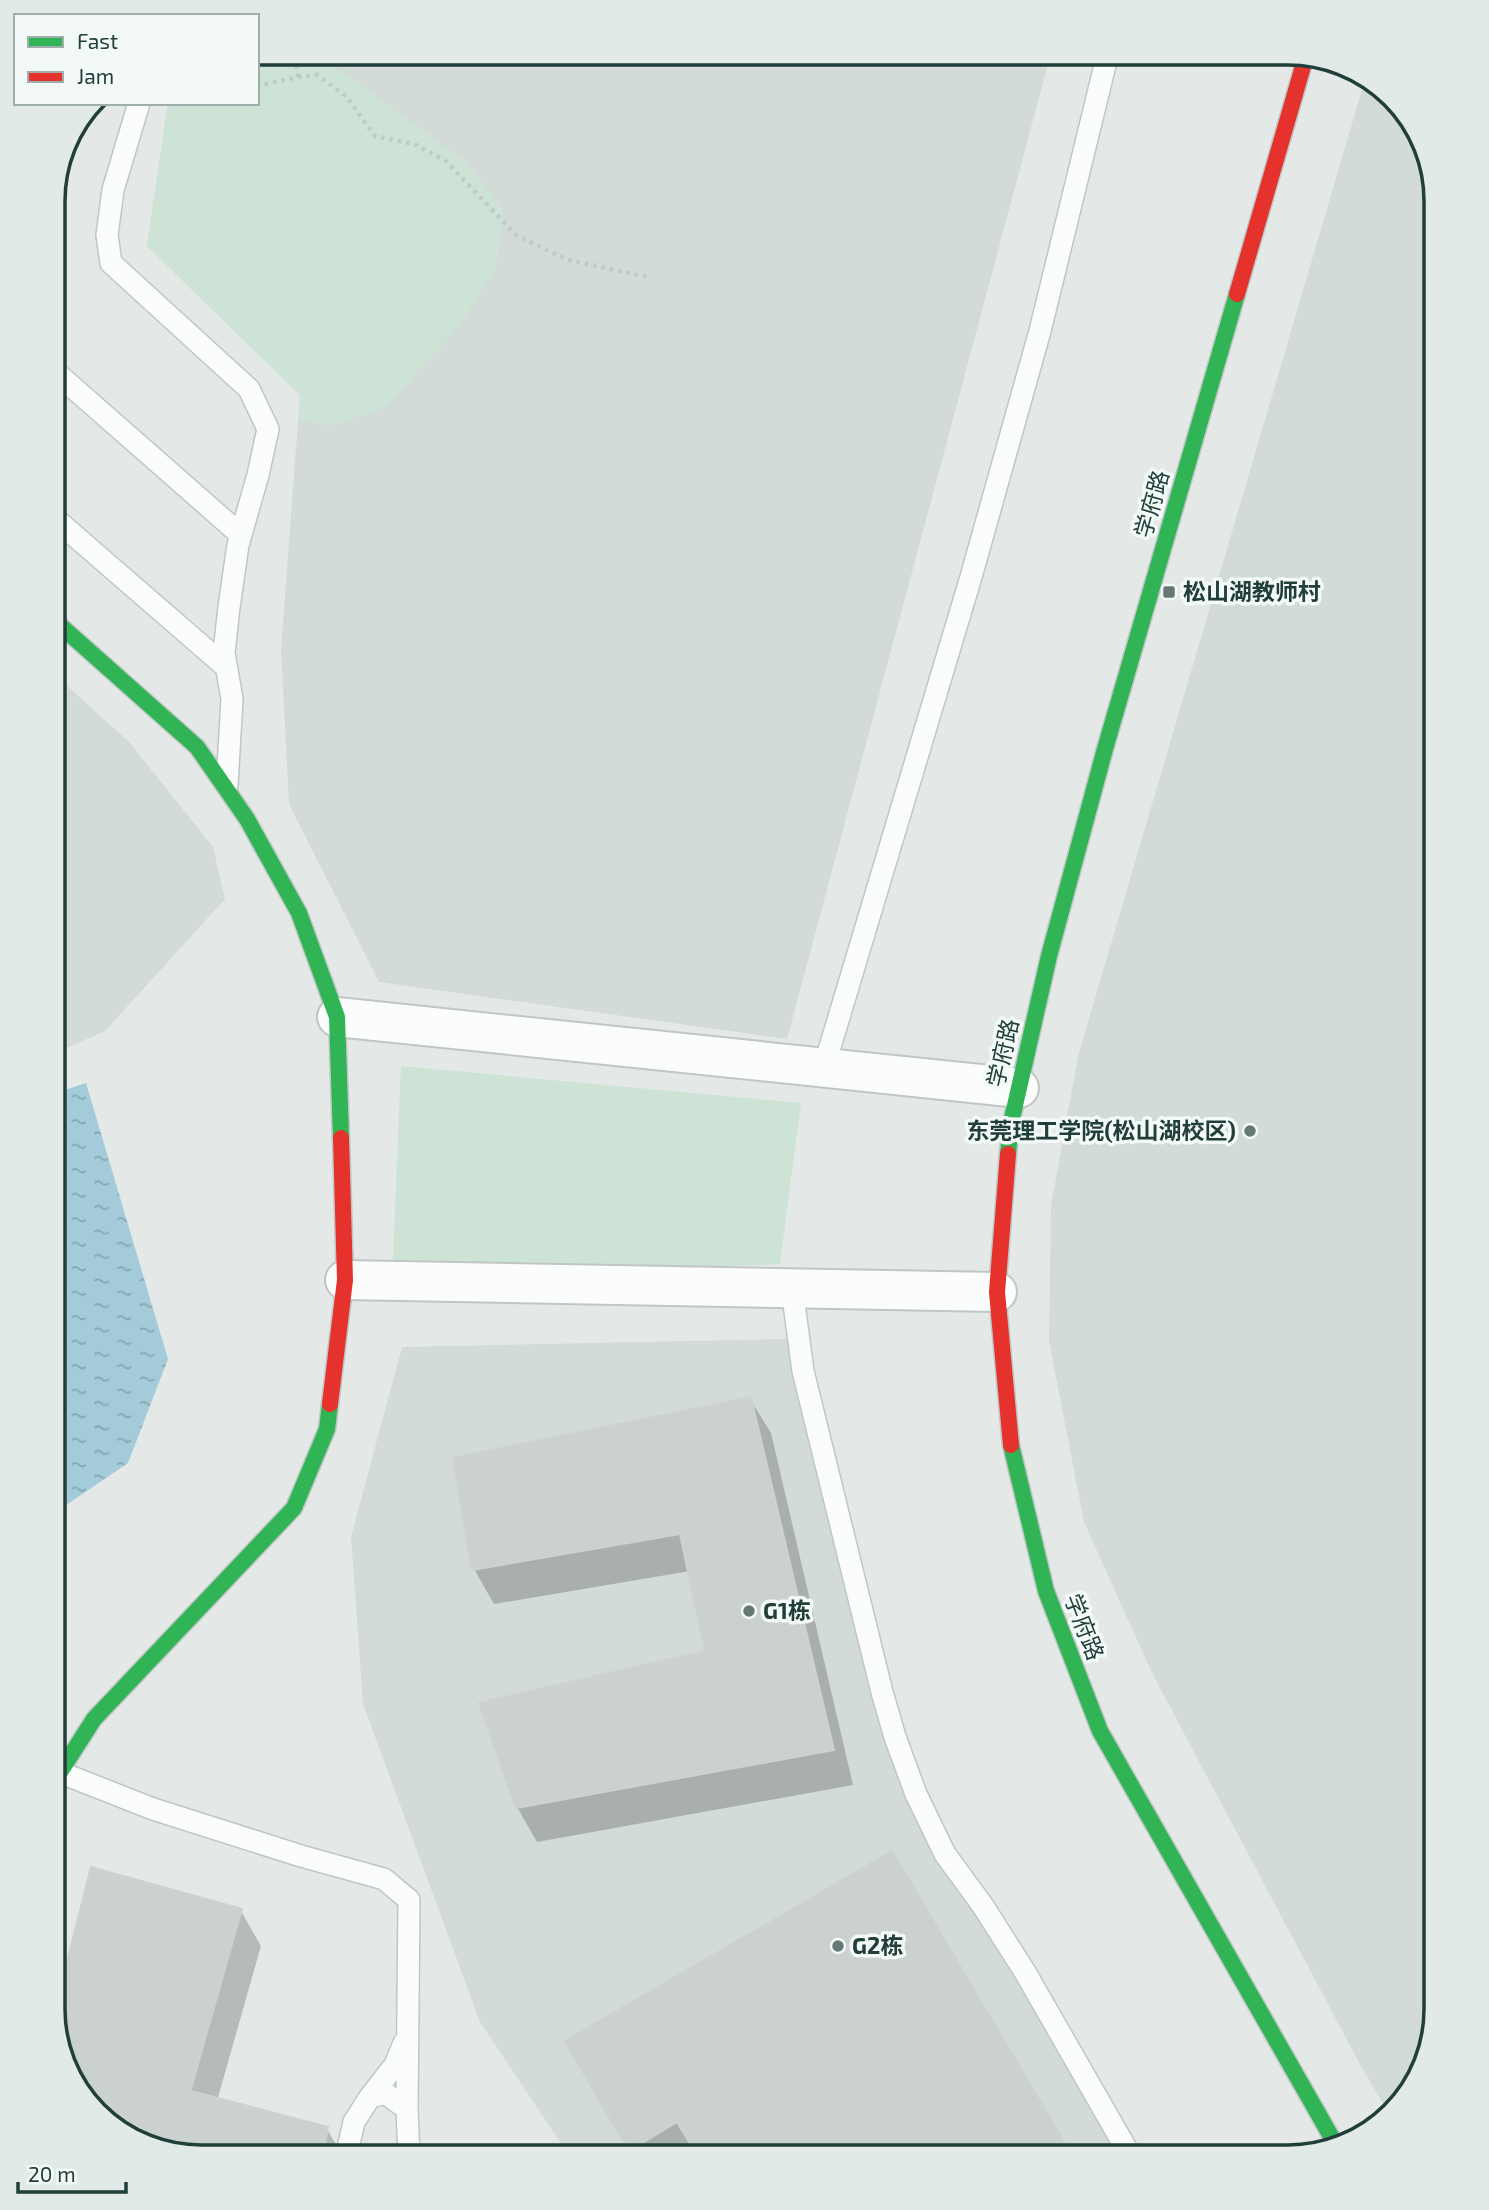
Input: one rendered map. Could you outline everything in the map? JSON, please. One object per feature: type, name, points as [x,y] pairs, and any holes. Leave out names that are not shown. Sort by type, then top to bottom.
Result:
[{"type":"street","name":"学府路","points":[[1303,66],[1105,749],[1049,956],[1011,1123],[997,1292],[1010,1440],[1046,1591],[1100,1731],[1332,2138]]},
{"type":"street","points":[[65,630],[197,747],[247,819],[299,914],[337,1017],[345,1280],[327,1429],[294,1508],[94,1719],[65,1764]]},
{"type":"street","points":[[337,1017],[1019,1088]]},
{"type":"street","points":[[345,1280],[997,1292]]},
{"type":"lane","points":[[824,1067],[971,577],[1040,331],[1105,65]]},
{"type":"lane","points":[[138,105],[114,190],[107,235],[111,262],[249,389],[268,429],[241,536],[226,630],[224,653],[232,699],[227,790]]},
{"type":"lane","points":[[65,381],[241,536]]},
{"type":"lane","points":[[65,526],[226,667]]},
{"type":"lane","points":[[792,1289],[803,1371],[882,1692],[916,1794],[945,1854],[983,1906],[1025,1972],[1124,2145]]},
{"type":"lane","points":[[65,1781],[301,1856],[384,1879],[410,1900],[407,2109],[409,2145]]},
{"type":"lane","points":[[349,2145],[354,2122],[395,2065],[409,2033]]},
{"type":"lane","points":[[370,2097],[385,2092],[407,2109]]},
{"type":"path","points":[[297,65],[298,77]]},
{"type":"path","points":[[259,81],[266,84],[317,75],[346,96],[375,136],[414,144],[446,161],[516,235],[568,260],[648,277]]},
{"type":"shaded area","points":[[259,65],[1048,65],[787,1039],[379,982],[289,804],[281,649],[300,395],[147,246],[168,105],[259,105]]},
{"type":"shaded area","name":"东莞理工学院(松山湖校区)","points":[[1363,87],[1378,98],[1406,133],[1420,166],[1424,201],[1424,2009],[1420,2044],[1414,2061],[1396,2092],[1384,2105],[1153,1675],[1084,1522],[1049,1341],[1051,1206],[1078,1056]]},
{"type":"shaded area","points":[[65,684],[129,742],[213,847],[225,899],[105,1031],[65,1049]]},
{"type":"shaded area","points":[[788,1339],[870,1644],[966,1896],[1122,2145],[562,2145],[480,2022],[363,1704],[351,1537],[402,1347]]},
{"type":"green space","points":[[259,65],[330,65],[466,162],[503,210],[496,267],[460,325],[386,407],[331,426],[298,419],[300,395],[147,246],[168,105],[259,105]]},
{"type":"green space","points":[[401,1066],[801,1103],[780,1264],[392,1281]]},
{"type":"water","points":[[86,1083],[168,1359],[128,1463],[65,1506],[65,1090]]},
{"type":"building","name":"G1栋","points":[[751,1397],[834,1750],[516,1808],[479,1703],[705,1651],[680,1534],[472,1570],[453,1458]]},
{"type":"building","name":"G2栋","points":[[892,1851],[1066,2145],[691,2145],[677,2122],[639,2145],[626,2145],[565,2041]]},
{"type":"building","points":[[91,1867],[242,1909],[190,2092],[328,2127],[324,2145],[174,2143],[157,2138],[125,2122],[93,2092],[75,2061],[66,2027],[65,1970]]},
{"type":"building","points":[[75,2061],[328,2127],[324,2145],[174,2143],[141,2131],[118,2117],[93,2092]]},
{"type":"traffic: fast","points":[[1008,1154],[1011,1123],[1049,956],[1105,749],[1237,294]]},
{"type":"traffic: fast","points":[[65,630],[197,747],[247,819],[299,913],[337,1017],[341,1138]]},
{"type":"traffic: fast","points":[[65,1764],[94,1719],[294,1508],[327,1429],[330,1404]]},
{"type":"traffic: fast","points":[[1011,1445],[1046,1591],[1100,1731],[1332,2138]]},
{"type":"traffic: jam","points":[[1237,294],[1303,66]]},
{"type":"traffic: jam","points":[[330,1404],[345,1280],[341,1138]]},
{"type":"traffic: jam","points":[[1008,1154],[997,1292],[1011,1445]]},
{"type":"place","name":"松山湖教师村","points":[[1169,592]]},
{"type":"place","name":"东莞理工学院(松山湖校区)","points":[[1250,1131]]},
{"type":"place","name":"G1栋","points":[[749,1611]]},
{"type":"place","name":"G2栋","points":[[838,1946]]}]
